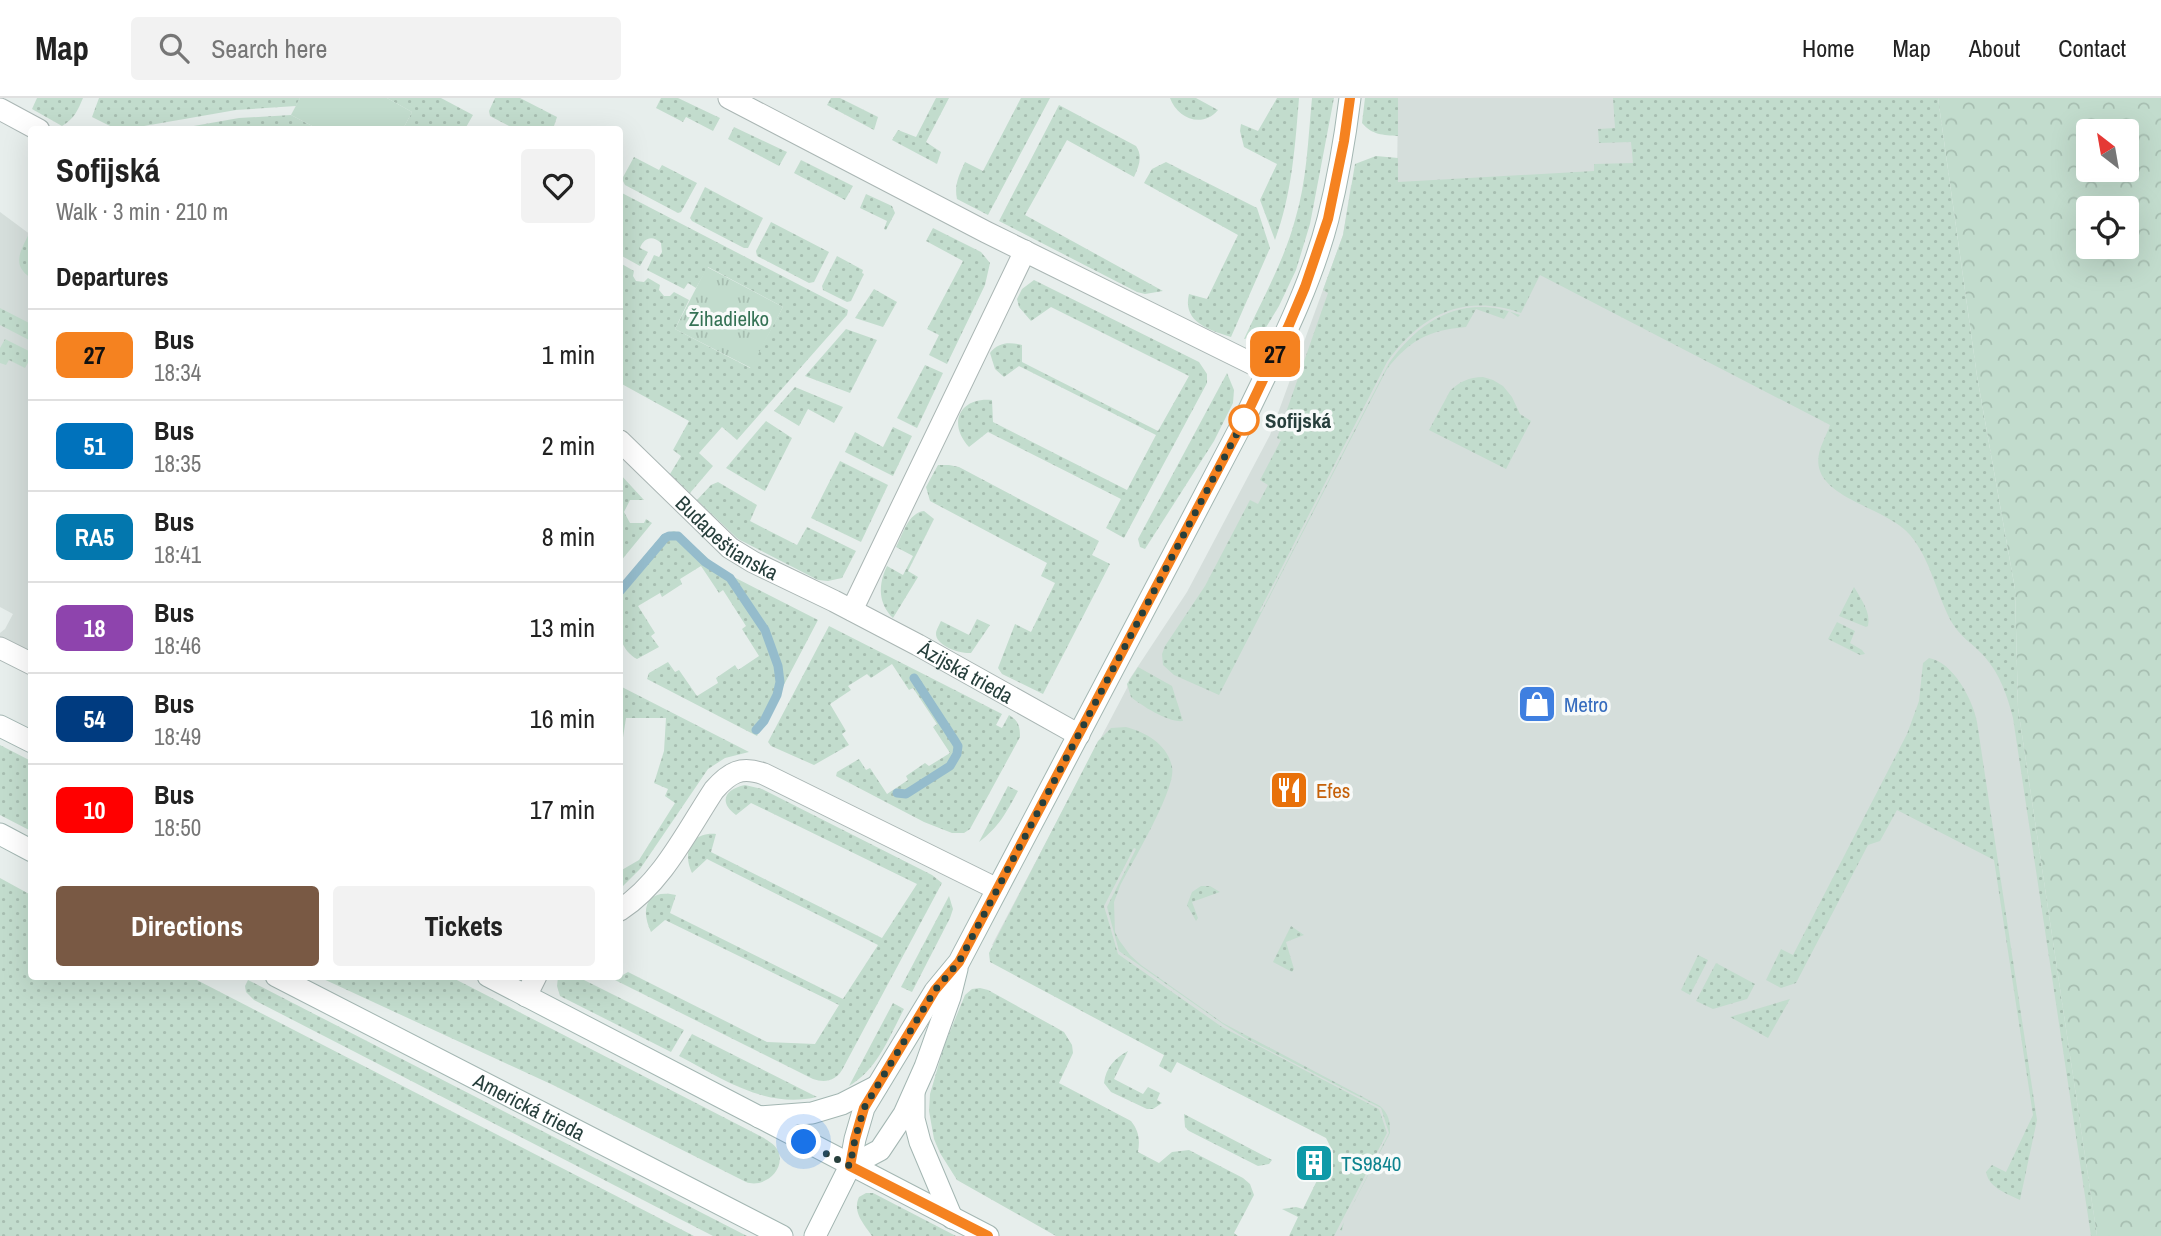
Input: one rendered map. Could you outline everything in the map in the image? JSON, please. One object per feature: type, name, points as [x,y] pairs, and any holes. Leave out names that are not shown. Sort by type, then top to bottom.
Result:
[{"type":"street","points":[[729,98],[1025,251],[1267,371]]},
{"type":"street","points":[[850,1166],[880,1150],[904,1114],[925,1067],[950,997],[959,962],[1244,420],[1267,371],[1305,287],[1328,219],[1350,98]]},
{"type":"street","points":[[0,109],[32,126]]},
{"type":"street","points":[[852,610],[1025,251]]},
{"type":"street","name":"Budapeštianska","points":[[623,444],[730,548],[852,610]]},
{"type":"street","name":"Ázijská trieda","points":[[852,610],[1079,734]]},
{"type":"street","points":[[0,648],[28,662]]},
{"type":"street","points":[[0,726],[28,740]]},
{"type":"street","points":[[623,908],[661,871],[724,778],[751,769],[997,889]]},
{"type":"street","points":[[0,834],[28,849]]},
{"type":"street","points":[[815,1236],[850,1166],[864,1108],[935,990],[959,962]]},
{"type":"street","name":"Americká trieda","points":[[284,980],[782,1236]]},
{"type":"street","points":[[496,980],[988,1236]]},
{"type":"street","points":[[526,996],[534,980]]},
{"type":"street","points":[[759,1117],[812,1113],[842,1104],[877,1086]]},
{"type":"street","points":[[914,1091],[914,1119],[920,1142],[952,1218]]},
{"type":"shaded area","points":[[1398,98],[1616,98],[1764,162],[2013,676],[2097,1236],[1292,1236],[1343,1127],[992,945],[1129,680],[1187,592],[1270,435],[1343,235],[1351,185],[1397,182]]},
{"type":"shaded area","points":[[0,212],[28,233],[28,651],[0,637],[13,614],[0,607]]},
{"type":"green space","points":[[37,98],[83,98],[75,114],[62,126],[32,109]]},
{"type":"green space","points":[[99,98],[300,98],[296,106],[236,110],[144,126],[110,126],[92,117]]},
{"type":"green space","points":[[300,98],[387,98],[412,112],[405,126],[312,126],[291,115]]},
{"type":"green space","points":[[387,98],[441,98],[473,115],[467,126],[405,126],[412,112]]},
{"type":"green space","points":[[495,98],[520,98],[557,117],[554,126],[509,126],[490,116],[489,111]]},
{"type":"green space","points":[[661,98],[678,98],[720,118],[713,131],[686,117],[683,122],[656,108]]},
{"type":"green space","points":[[831,98],[840,98],[878,117],[874,130],[827,105]]},
{"type":"green space","points":[[936,98],[949,98],[926,142],[941,152],[937,164],[892,140],[898,130],[916,137]]},
{"type":"green space","points":[[1021,98],[1050,98],[988,215],[957,199],[958,180],[965,162],[983,171]]},
{"type":"green space","points":[[1170,98],[1196,98],[1218,110],[1205,119],[1191,119],[1178,111]]},
{"type":"green space","points":[[1277,98],[1299,98],[1289,188],[1275,240],[1260,200],[1277,164],[1244,147],[1240,131],[1241,124],[1258,131]]},
{"type":"green space","points":[[1312,98],[1334,98],[1310,224],[1296,270],[1279,306],[1265,329],[1256,336],[1244,339],[1279,265],[1295,220],[1305,175]]},
{"type":"green space","points":[[1365,98],[1398,98],[1398,136],[1374,132],[1362,123]]},
{"type":"green space","points":[[1613,98],[1938,98],[1977,376],[2015,589],[2018,708],[2097,1236],[2091,1236],[2013,718],[2008,701],[1999,677],[1990,663],[1951,621],[1923,555],[1910,535],[1901,526],[1835,490],[1826,481],[1820,471],[1818,459],[1830,425],[1540,275],[1521,313],[1500,307],[1480,306],[1462,307],[1429,321],[1414,332],[1400,346],[1387,362],[1259,612],[1389,363],[1402,347],[1415,333],[1446,314],[1481,307],[1509,312],[1504,319],[1476,309],[1466,327],[1421,338],[1387,369],[1219,695],[1174,675],[1163,665],[1162,654],[1165,646],[1205,586],[1250,500],[1258,504],[1268,485],[1260,480],[1281,440],[1277,438],[1328,293],[1323,290],[1343,235],[1355,164],[1376,156],[1398,158],[1398,182],[1594,171],[1594,164],[1633,163],[1631,142],[1599,143],[1598,129],[1615,128]]},
{"type":"green space","points":[[1938,98],[2161,98],[2161,1236],[2097,1236],[2018,708],[2015,589],[1977,376]]},
{"type":"green space","points":[[1059,105],[1136,146],[1140,157],[1139,165],[1134,177],[1067,140],[1025,215],[1163,291],[1145,294],[1137,292],[999,221]]},
{"type":"green space","points":[[291,115],[312,126],[194,126],[239,118]]},
{"type":"green space","points":[[734,127],[787,152],[779,166],[728,139]]},
{"type":"green space","points":[[634,157],[659,170],[662,165],[697,183],[678,213],[625,185],[623,177]]},
{"type":"green space","points":[[801,160],[853,186],[845,200],[794,173]]},
{"type":"green space","points":[[1166,162],[1257,208],[1270,248],[1231,337],[1199,323],[1193,318],[1188,304],[1189,294],[1207,299],[1238,235],[1144,183],[1152,169]]},
{"type":"green space","points":[[705,187],[763,218],[748,248],[692,221],[690,218]]},
{"type":"green space","points":[[623,194],[848,310],[847,315],[737,440],[722,427],[699,453],[713,466],[690,493],[670,474],[681,456],[673,450],[689,421],[623,385],[623,265],[634,271],[636,281],[644,282],[648,278],[660,285],[659,290],[664,296],[670,296],[674,292],[689,300],[675,329],[750,368],[783,307],[708,267],[696,288],[688,283],[684,289],[647,270],[654,255],[659,257],[662,252],[661,243],[652,238],[646,239],[640,248],[648,252],[640,266],[623,257]]},
{"type":"green space","points":[[866,194],[892,206],[895,213],[886,230],[887,221],[860,208]]},
{"type":"green space","points":[[771,222],[829,252],[814,282],[809,283],[757,256],[756,251]]},
{"type":"green space","points":[[933,228],[981,252],[990,263],[985,285],[947,364],[929,355],[939,335],[927,329],[963,261],[926,241]]},
{"type":"green space","points":[[28,236],[28,276],[19,261]]},
{"type":"green space","points":[[837,256],[863,270],[864,274],[851,301],[847,302],[823,290],[822,286]]},
{"type":"green space","name":"Žihadielko","points":[[707,267],[783,307],[751,368],[675,329]]},
{"type":"green space","points":[[1034,280],[1199,362],[1207,374],[1207,383],[1124,538],[1106,528],[1121,499],[988,432],[969,447],[962,438],[958,421],[960,413],[972,403],[992,400],[993,422],[1127,490],[1156,435],[1019,366],[1004,377],[995,369],[990,353],[1004,344],[1022,345],[1022,362],[1158,431],[1189,376],[1051,307],[1031,321],[1019,307],[1017,299],[1022,289]]},
{"type":"green space","points":[[874,289],[897,302],[883,327],[855,318]]},
{"type":"green space","points":[[0,308],[28,322],[28,339],[0,325]]},
{"type":"green space","points":[[846,329],[877,340],[850,393],[805,376]]},
{"type":"green space","points":[[5,339],[28,350],[25,368],[9,360],[6,365],[0,363],[0,348]]},
{"type":"green space","points":[[925,365],[943,373],[917,428],[897,418]]},
{"type":"green space","points":[[1227,373],[1234,390],[1233,403],[1214,441],[1145,549],[1140,547],[1138,539]]},
{"type":"green space","points":[[1483,377],[1503,386],[1520,414],[1531,421],[1506,469],[1429,430],[1450,391],[1465,381]]},
{"type":"green space","points":[[795,387],[843,407],[834,423],[808,409],[799,426],[774,411]]},
{"type":"green space","points":[[766,421],[792,438],[765,491],[726,468]]},
{"type":"green space","points":[[893,427],[912,436],[893,476],[845,452],[855,432],[883,447]]},
{"type":"green space","points":[[840,461],[888,485],[861,542],[811,518]]},
{"type":"green space","points":[[938,465],[959,467],[1099,541],[1092,555],[1110,564],[1043,694],[1002,674],[998,668],[1015,624],[1031,632],[1055,583],[1041,576],[1047,563],[930,501],[926,487]]},
{"type":"green space","points":[[623,477],[644,500],[630,500],[624,512],[630,523],[644,523],[646,519],[652,523],[623,558]]},
{"type":"green space","points":[[718,482],[757,505],[750,521],[797,545],[807,527],[856,551],[842,578],[818,580],[738,539],[697,500],[711,485]]},
{"type":"green space","points":[[924,511],[934,519],[908,571],[918,577],[893,618],[882,600],[882,580],[887,566],[903,575],[913,556],[896,547],[910,520]]},
{"type":"green space","points":[[674,531],[681,534],[722,571],[818,620],[757,736],[647,679],[649,673],[668,662],[675,672],[679,670],[697,696],[718,683],[716,678],[735,665],[738,670],[759,656],[742,629],[746,626],[723,590],[719,593],[701,566],[680,579],[682,584],[662,597],[660,593],[638,606],[655,633],[651,636],[659,647],[637,659],[624,645],[623,581],[662,535]]},
{"type":"green space","points":[[1854,587],[1867,611],[1869,621],[1866,627],[1839,616]]},
{"type":"green space","points":[[977,619],[990,625],[971,653],[949,648],[937,638],[936,632],[941,621],[969,635]]},
{"type":"green space","points":[[1837,622],[1855,631],[1850,643],[1865,654],[1860,655],[1828,639]]},
{"type":"green space","points":[[829,626],[1002,714],[996,725],[1002,728],[1009,715],[1017,722],[1020,737],[970,829],[964,833],[952,833],[924,822],[836,776],[837,772],[859,759],[866,770],[870,768],[887,794],[908,780],[906,776],[925,763],[929,766],[950,753],[933,727],[937,724],[913,688],[909,690],[892,664],[871,678],[867,674],[848,686],[851,690],[830,704],[846,731],[842,734],[849,745],[814,765],[771,746],[768,742]]},
{"type":"green space","points":[[1929,658],[1938,661],[1954,674],[1971,703],[1977,722],[2037,1120],[2020,1200],[1994,1186],[1986,1172],[1992,1165],[2006,1172],[2033,1115],[1994,860],[1897,810],[1880,841],[1868,845],[1796,983],[1781,988],[1766,980],[1781,949],[1793,955],[1907,734],[1919,701],[1923,663]]},
{"type":"green space","points":[[1138,667],[1172,686],[1183,721],[1163,717],[1131,697],[1127,684]]},
{"type":"green space","points":[[623,688],[749,752],[725,758],[708,769],[640,869],[623,886],[623,869],[639,860],[675,803],[665,796],[668,789],[654,783],[664,751],[666,718],[626,718],[623,738]]},
{"type":"green space","points":[[1126,727],[1141,732],[1161,746],[1170,759],[1172,777],[1161,808],[1114,902],[1115,932],[1119,940],[1141,965],[1223,1023],[1380,1106],[1387,1115],[1390,1133],[1346,1218],[1389,1133],[1381,1108],[1247,1039],[1223,1024],[1119,951],[1107,907],[1136,849],[1134,848],[1104,906],[1118,954],[1222,1027],[1379,1109],[1387,1133],[1334,1236],[1289,1236],[1298,1217],[1282,1209],[1303,1209],[1332,1150],[1326,1138],[1177,1062],[1171,1073],[1159,1066],[1164,1055],[990,962],[989,953],[1098,741],[1111,728]]},
{"type":"green space","points":[[0,745],[28,759],[28,829],[0,815]]},
{"type":"green space","points":[[745,785],[762,789],[932,875],[942,883],[842,1070],[829,1080],[813,1079],[615,980],[623,980],[623,975],[628,972],[767,1042],[815,1044],[839,1005],[665,920],[651,932],[646,916],[648,902],[658,895],[676,895],[670,913],[843,999],[878,945],[707,859],[692,873],[688,858],[691,845],[700,836],[716,834],[711,852],[882,938],[917,884],[751,803],[736,815],[727,805],[726,797]]},
{"type":"green space","points":[[1008,786],[1018,791],[997,825],[979,842]]},
{"type":"green space","points":[[0,878],[28,893],[28,980],[197,980],[694,1236],[0,1236]]},
{"type":"green space","points":[[1201,886],[1210,886],[1220,892],[1192,902],[1198,918],[1196,921],[1187,905],[1192,892]]},
{"type":"green space","points":[[949,896],[953,909],[950,918],[912,992],[901,987]]},
{"type":"green space","points":[[1291,926],[1304,935],[1286,942],[1294,969],[1292,972],[1273,962]]},
{"type":"green space","points":[[1698,955],[1708,960],[1690,995],[1681,990]]},
{"type":"green space","points":[[1716,963],[1755,984],[1747,999],[1713,1009],[1696,1001]]},
{"type":"green space","points":[[248,980],[747,1236],[713,1236],[254,1000],[246,992]]},
{"type":"green space","points":[[326,980],[457,980],[764,1138],[773,1144],[780,1156],[777,1170],[760,1183],[746,1182],[553,1085]]},
{"type":"green space","points":[[558,980],[584,980],[684,1030],[671,1052],[560,996]]},
{"type":"green space","points":[[980,988],[1064,1032],[1072,1045],[1073,1053],[1059,1083],[1131,1121],[1138,1136],[1138,1152],[1159,1163],[1172,1152],[1189,1150],[1250,1184],[1254,1195],[1234,1233],[1238,1236],[1056,1236],[957,1180],[934,1139],[929,1111],[930,1094],[944,1046],[965,995],[972,989]]},
{"type":"green space","points":[[1790,999],[1768,1038],[1730,1017]]},
{"type":"green space","points":[[893,1003],[904,1009],[888,1041],[868,1071],[849,1086]]},
{"type":"green space","points":[[692,1034],[817,1097],[780,1099],[745,1090],[729,1082],[679,1056]]},
{"type":"green space","points":[[1128,1051],[1114,1079],[1143,1094],[1148,1087],[1160,1093],[1157,1100],[1162,1103],[1153,1109],[1147,1109],[1111,1092],[1104,1083],[1112,1064]]},
{"type":"green space","points":[[1184,1114],[1272,1160],[1269,1164],[1258,1166],[1189,1131],[1185,1127]]},
{"type":"green space","points":[[873,1193],[956,1236],[872,1236],[857,1208],[859,1197]]},
{"type":"waterway","points":[[665,538],[678,536],[705,562],[730,578],[765,630],[778,666],[780,682],[777,695],[764,721],[756,730]]},
{"type":"waterway","points":[[623,587],[665,538]]},
{"type":"waterway","points":[[897,793],[906,794],[950,766],[957,754],[958,746],[914,678]]},
{"type":"bus line","name":"27","points":[[988,1236],[850,1166],[864,1108],[935,990],[959,962],[1244,420],[1289,325],[1321,243],[1337,180],[1350,98]]},
{"type":"place","name":"Sofijská","points":[[1244,420]]},
{"type":"place","name":"Metro","points":[[1537,704]]},
{"type":"place","name":"Efes","points":[[1289,790]]},
{"type":"place","name":"TS9840","points":[[1314,1163]]},
{"type":"route","points":[[804,1142],[850,1166],[864,1108],[935,990],[959,962],[1244,420]]}]
